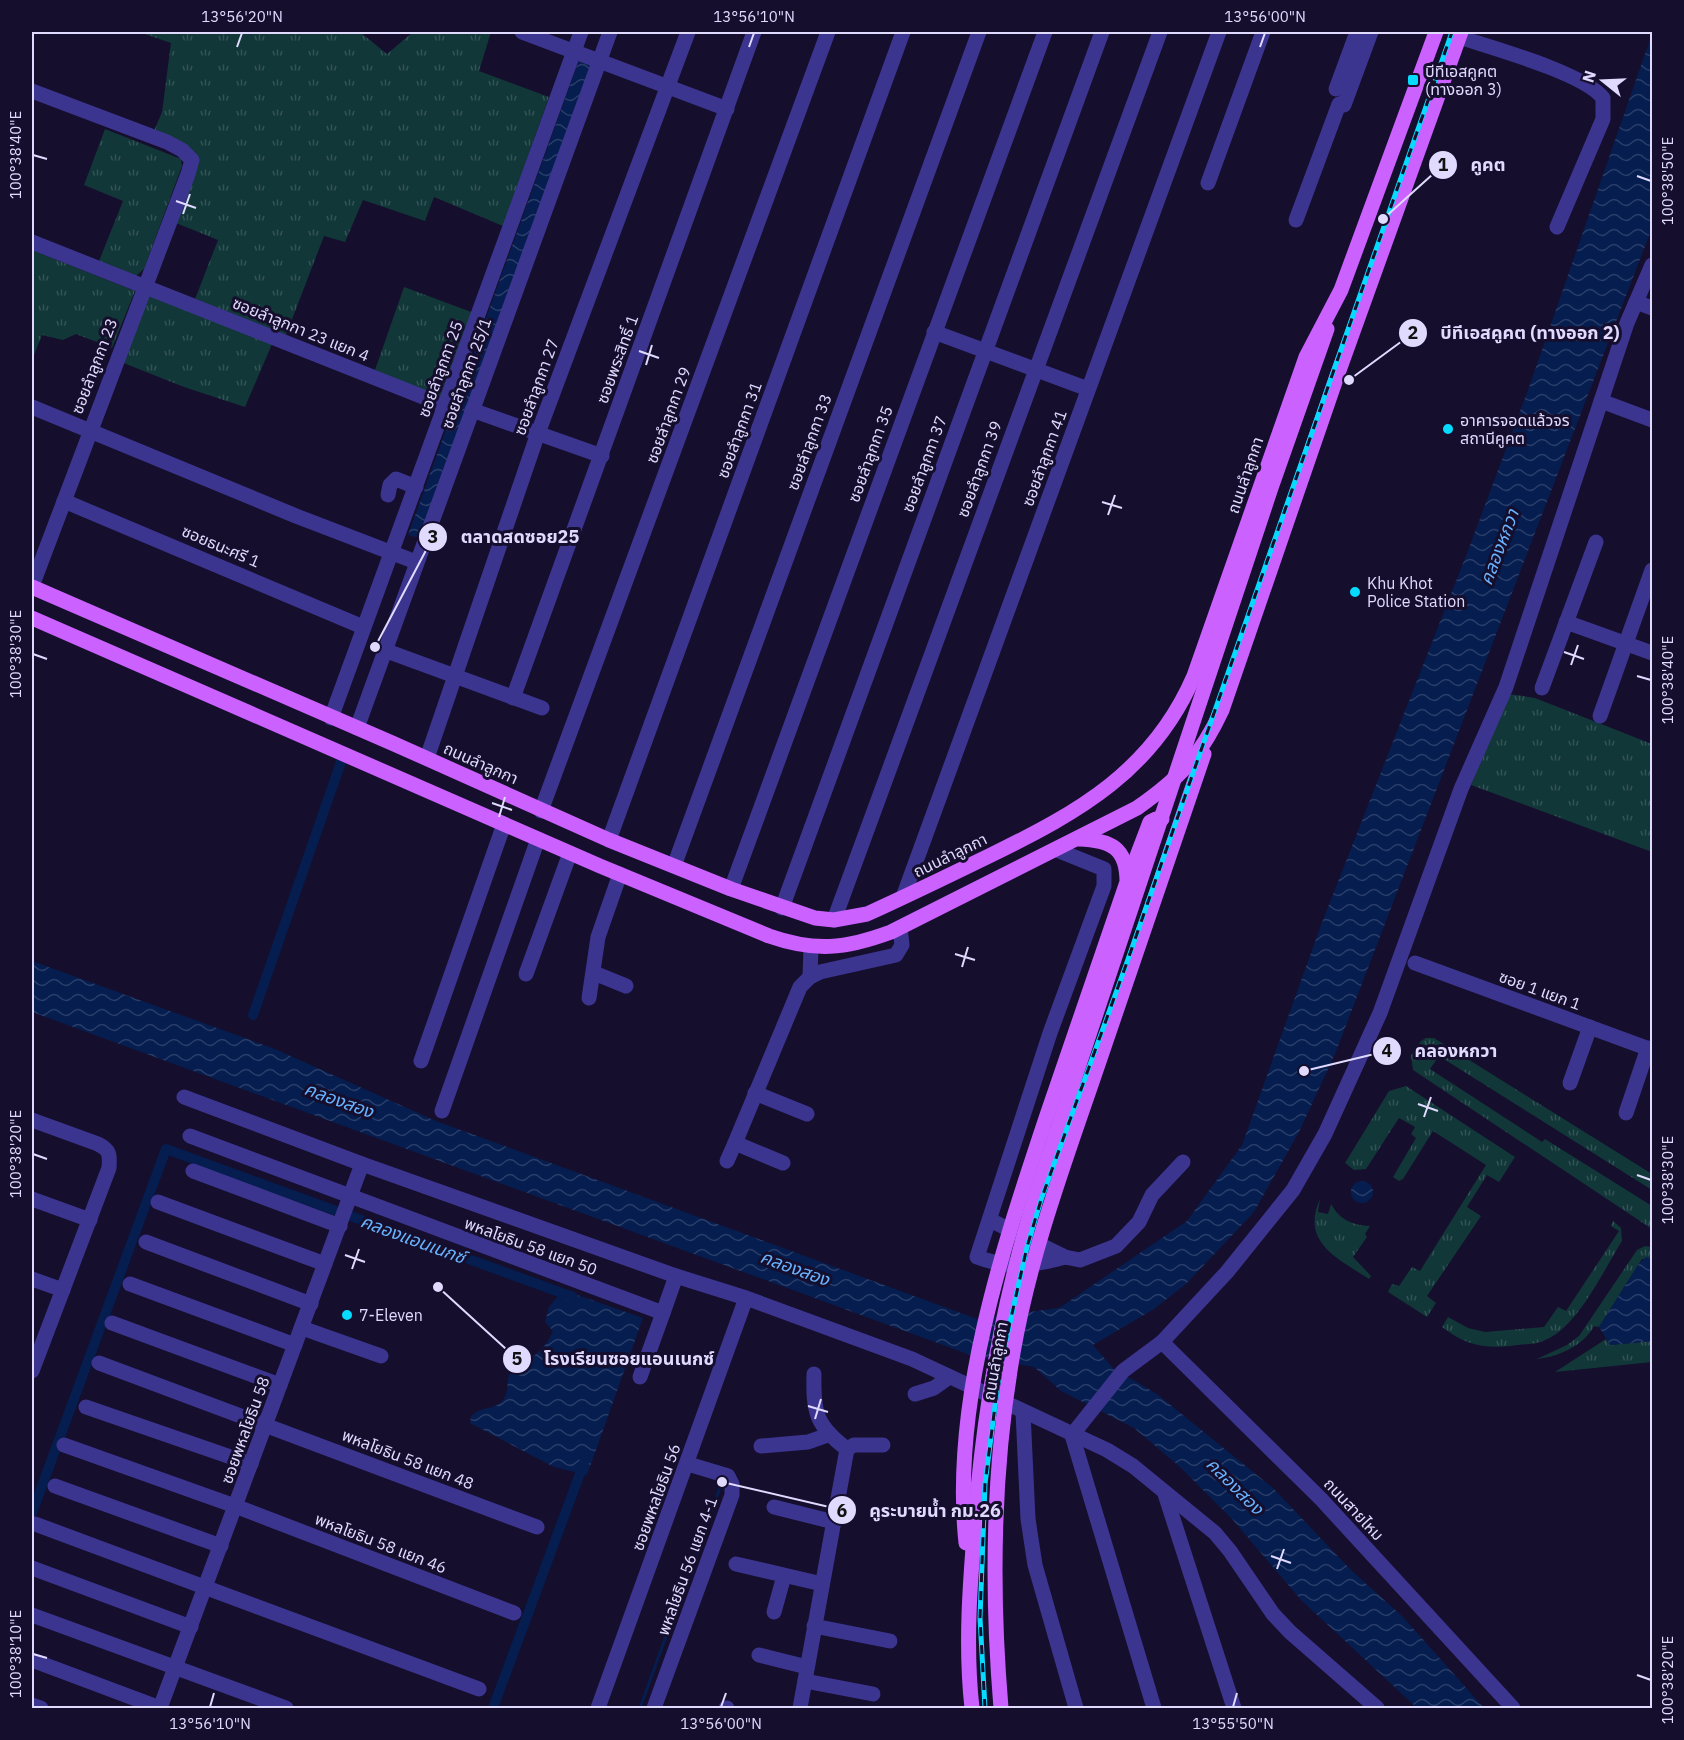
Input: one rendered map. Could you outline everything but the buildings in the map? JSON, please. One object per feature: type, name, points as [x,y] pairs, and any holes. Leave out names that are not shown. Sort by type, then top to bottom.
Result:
[{"type":"main road","name":"ถนนลำลูกกา","points":[[972,1708],[968,1661],[970,1577],[981,1449],[992,1370],[1027,1223],[1271,488],[1436,32]]},
{"type":"main road","name":"ถนนลำลูกกา","points":[[32,618],[570,853],[794,945],[848,946],[900,928],[1137,808],[1171,784],[1198,755],[1222,710],[1341,366],[1460,34]]},
{"type":"main road","name":"ถนนลำลูกกา","points":[[32,587],[427,758],[541,811],[731,889],[782,908],[834,920],[867,915],[1072,813],[1125,774],[1158,740],[1184,701],[1306,357],[1341,290]]},
{"type":"main road","name":"ถนนลำลูกกา","points":[[1001,1708],[993,1573],[995,1503],[1013,1353],[1044,1225],[1210,734]]},
{"type":"main road","points":[[970,1577],[963,1508],[970,1408],[1007,1240],[1127,882],[1150,822],[1156,819],[1167,821],[1174,826],[1175,839]]},
{"type":"main road","points":[[1079,838],[1095,840],[1114,847],[1126,861],[1127,882]]},
{"type":"street","points":[[522,32],[727,110]]},
{"type":"street","name":"ซอยลำลูกกา 25","points":[[331,718],[577,53],[581,32]]},
{"type":"street","name":"ซอยลำลูกกา 25/1","points":[[357,728],[597,61],[610,32]]},
{"type":"street","name":"ซอยลำลูกกา 27","points":[[427,758],[538,433],[688,32]]},
{"type":"street","name":"ซอยพระสิทธิ์ 1","points":[[513,698],[754,32]]},
{"type":"street","name":"ซอยลำลูกกา 29","points":[[541,811],[828,32]]},
{"type":"street","name":"ซอยลำลูกกา 31","points":[[609,840],[903,32]]},
{"type":"street","name":"ซอยลำลูกกา 33","points":[[674,866],[979,32]]},
{"type":"street","name":"ซอยลำลูกกา 35","points":[[731,889],[1045,32]]},
{"type":"street","name":"ซอยลำลูกกา 37","points":[[782,908],[1101,32]]},
{"type":"street","name":"ซอยลำลูกกา 39","points":[[834,920],[1160,32]]},
{"type":"street","name":"ซอยลำลูกกา 41","points":[[903,897],[1219,32]]},
{"type":"street","points":[[1208,183],[1263,32]]},
{"type":"street","points":[[1336,89],[1357,32]]},
{"type":"street","points":[[1296,220],[1339,104],[1344,105],[1371,32]]},
{"type":"street","points":[[1460,34],[1565,75],[1587,85],[1603,98],[1604,119],[1557,227]]},
{"type":"street","name":"ซอยลำลูกกา 23","points":[[32,91],[167,142],[182,150],[192,160],[32,587]]},
{"type":"street","name":"ซอยลำลูกกา 23 แยก 4","points":[[32,242],[446,406]]},
{"type":"street","points":[[1072,1435],[1123,1371],[1162,1342],[1227,1272],[1293,1190],[1325,1134],[1380,1013],[1461,789],[1506,687],[1601,400],[1636,302],[1649,282],[1653,265]]},
{"type":"street","points":[[1636,302],[1653,308]]},
{"type":"street","points":[[934,332],[1088,389]]},
{"type":"street","points":[[1601,400],[1653,420]]},
{"type":"street","points":[[32,407],[391,554],[416,562]]},
{"type":"street","points":[[472,410],[602,456]]},
{"type":"street","points":[[388,495],[390,484],[396,479],[416,487]]},
{"type":"street","name":"ซอยธนะศรี 1","points":[[64,501],[363,627]]},
{"type":"street","points":[[1542,688],[1596,542]]},
{"type":"street","points":[[1600,716],[1653,570]]},
{"type":"street","points":[[1566,622],[1653,653]]},
{"type":"street","points":[[384,650],[542,708]]},
{"type":"street","points":[[421,1061],[504,824]]},
{"type":"street","points":[[442,1111],[538,839]]},
{"type":"street","points":[[1057,850],[1104,869],[1104,886],[1050,1033],[977,1257],[1012,1267],[1041,1264],[1065,1257]]},
{"type":"street","points":[[526,974],[570,853]]},
{"type":"street","points":[[589,998],[605,913],[620,874]]},
{"type":"street","points":[[727,1161],[800,987],[810,977],[896,956],[902,945],[900,928]]},
{"type":"street","points":[[810,977],[811,946]]},
{"type":"street","name":"ซอย 1 แยก 1","points":[[1415,963],[1650,1049]]},
{"type":"street","points":[[594,972],[626,986]]},
{"type":"street","points":[[1570,1083],[1590,1027]]},
{"type":"street","points":[[1626,1113],[1650,1049]]},
{"type":"street","points":[[755,1093],[807,1114]]},
{"type":"street","points":[[184,1097],[363,1164],[676,1276],[746,1298],[912,1359],[948,1378],[1107,1450],[1132,1466],[1222,1542],[1273,1614],[1290,1632],[1377,1708]]},
{"type":"street","points":[[32,1120],[107,1149],[110,1156],[109,1167],[90,1220],[33,1364]]},
{"type":"street","points":[[190,1136],[345,1213]]},
{"type":"street","points":[[735,1143],[783,1163]]},
{"type":"street","points":[[990,1220],[1065,1257],[1080,1260],[1116,1246],[1139,1222],[1152,1195],[1184,1162]]},
{"type":"street","name":"ซอยพหลโยธิน 58","points":[[160,1708],[363,1164]]},
{"type":"street","points":[[193,1171],[345,1213]]},
{"type":"street","points":[[32,1199],[90,1220]]},
{"type":"street","points":[[158,1202],[326,1264]]},
{"type":"street","name":"พหลโยธิน 58 แยก 50","points":[[345,1213],[663,1313]]},
{"type":"street","points":[[146,1242],[311,1304]]},
{"type":"street","points":[[640,1377],[676,1276]]},
{"type":"street","points":[[32,1279],[63,1290]]},
{"type":"street","points":[[130,1284],[295,1345]]},
{"type":"street","name":"ซอยพหลโยธิน 56","points":[[598,1708],[688,1464],[746,1298]]},
{"type":"street","points":[[112,1323],[280,1385]]},
{"type":"street","points":[[302,1328],[381,1356]]},
{"type":"street","name":"ถนนสายไหม","points":[[1162,1342],[1321,1499],[1513,1708]]},
{"type":"street","name":"พหลโยธิน 58 แยก 48","points":[[99,1363],[537,1527]]},
{"type":"street","points":[[814,1374],[813,1404],[828,1435],[847,1449]]},
{"type":"street","points":[[915,1394],[934,1388],[948,1378]]},
{"type":"street","points":[[86,1407],[251,1464]]},
{"type":"street","points":[[1023,1412],[1028,1519],[1035,1565],[1076,1708]]},
{"type":"street","points":[[761,1446],[808,1442],[828,1435]]},
{"type":"street","points":[[1072,1435],[1154,1708]]},
{"type":"street","name":"พหลโยธิน 58 แยก 46","points":[[64,1445],[235,1506],[514,1613]]},
{"type":"street","points":[[847,1449],[854,1445],[883,1445]]},
{"type":"street","points":[[800,1708],[847,1449]]},
{"type":"street","name":"พหลโยธิน 56 แยก 4-1","points":[[654,1708],[732,1495],[729,1476],[688,1464]]},
{"type":"street","points":[[55,1486],[220,1546]]},
{"type":"street","points":[[1165,1494],[1234,1708]]},
{"type":"street","points":[[774,1507],[834,1522]]},
{"type":"street","points":[[35,1524],[479,1689]]},
{"type":"street","points":[[736,1564],[822,1584]]},
{"type":"street","points":[[32,1568],[191,1627]]},
{"type":"street","points":[[774,1612],[784,1576]]},
{"type":"street","points":[[32,1615],[286,1708]]},
{"type":"street","points":[[814,1626],[890,1641]]},
{"type":"street","points":[[759,1655],[806,1674],[873,1694]]},
{"type":"street","points":[[32,1660],[160,1708]]},
{"type":"street","points":[[32,1705],[41,1708]]},
{"type":"green space","points":[[139,32],[360,32],[387,54],[413,32],[491,32],[479,71],[549,97],[503,226],[434,197],[425,221],[363,200],[345,242],[324,236],[286,335],[195,299],[218,240],[176,223],[197,162],[154,131],[162,112],[171,43]]},
{"type":"green space","points":[[105,129],[181,159],[182,166],[144,269],[136,276],[99,261],[123,201],[84,185]]},
{"type":"green space","points":[[32,250],[135,291],[112,348],[76,334],[63,340],[42,335],[32,360]]},
{"type":"green space","points":[[404,287],[474,313],[443,397],[436,397],[375,370]]},
{"type":"green space","points":[[150,293],[272,344],[245,407],[184,387],[121,362]]},
{"type":"green space","points":[[1509,694],[1535,698],[1652,744],[1652,852],[1471,785]]},
{"type":"green space","points":[[1426,1038],[1434,1038],[1652,1174],[1652,1190],[1439,1056],[1430,1069],[1542,1142],[1545,1139],[1652,1206],[1652,1229],[1413,1070],[1411,1055]]},
{"type":"green space","points":[[1406,1086],[1515,1157],[1499,1182],[1487,1175],[1467,1207],[1481,1216],[1427,1296],[1436,1303],[1427,1317],[1388,1292],[1392,1284],[1399,1286],[1412,1267],[1420,1271],[1486,1165],[1433,1131],[1403,1179],[1399,1181],[1393,1177],[1416,1138],[1411,1134],[1415,1127],[1399,1118],[1366,1169],[1354,1170],[1345,1163],[1389,1091]]},
{"type":"green space","points":[[1320,1199],[1318,1212],[1328,1214],[1331,1204],[1347,1221],[1370,1226],[1365,1234],[1367,1237],[1353,1257],[1371,1276],[1369,1279],[1335,1256],[1319,1238],[1315,1227],[1315,1214]]},
{"type":"green space","points":[[1613,1221],[1621,1228],[1622,1241],[1578,1312],[1555,1334],[1535,1343],[1492,1347],[1458,1338],[1442,1327],[1448,1317],[1468,1328],[1485,1332],[1544,1327],[1558,1307],[1566,1311],[1619,1231],[1611,1226]]},
{"type":"green space","points":[[1645,1246],[1652,1247],[1652,1259],[1642,1259],[1599,1327],[1594,1326],[1577,1345],[1553,1356],[1537,1359],[1567,1345],[1579,1336],[1637,1250]]},
{"type":"green space","points":[[1606,1339],[1610,1345],[1652,1341],[1652,1362],[1555,1372]]},
{"type":"water","name":"คลองสอง","points":[[1652,34],[1652,228],[1335,1054],[1299,1132],[1254,1212],[1186,1284],[1154,1309],[1093,1345],[1113,1368],[1157,1394],[1273,1488],[1351,1570],[1403,1617],[1484,1708],[1417,1708],[1301,1600],[1233,1520],[1180,1467],[1134,1428],[1061,1391],[1034,1367],[973,1356],[32,1012],[32,961],[275,1049],[436,1121],[977,1319],[1059,1308],[1187,1221],[1242,1145],[1321,925],[1469,548],[1529,387]]},
{"type":"water","points":[[579,60],[594,65],[420,538],[408,535]]},
{"type":"water","points":[[1362,1181],[1370,1184],[1373,1192],[1370,1200],[1362,1203],[1354,1200],[1351,1192],[1354,1184]]},
{"type":"water","points":[[1646,1257],[1652,1259],[1652,1341],[1610,1345],[1599,1327],[1638,1265]]},
{"type":"water","points":[[563,1290],[643,1318],[587,1475],[554,1467],[470,1423],[471,1416],[475,1413],[501,1403],[516,1361],[529,1358],[539,1352],[547,1342],[553,1331],[545,1322],[549,1307]]},
{"type":"waterway","points":[[253,1015],[341,762]]},
{"type":"waterway","name":"คลองแอนเนกซ์","points":[[32,1513],[166,1149],[573,1297]]},
{"type":"waterway","name":"คลองแอนเนกซ์","points":[[493,1708],[585,1460]]},
{"type":"waterway","points":[[640,1708],[722,1482]]},
{"type":"railway","points":[[985,1708],[980,1618],[985,1484],[1000,1367],[1027,1247],[1041,1200],[1126,965],[1452,32]]},
{"type":"place","name":"บีทีเอสคูคต (ทางออก 3)","points":[[1413,80]]},
{"type":"place","name":"คูคต","points":[[1383,219]]},
{"type":"place","name":"บีทีเอสคูคต (ทางออก 2)","points":[[1349,380]]},
{"type":"place","name":"อาคารจอดแล้วจร สถานีคูคต","points":[[1448,429]]},
{"type":"place","name":"Khu Khot Police Station","points":[[1355,592]]},
{"type":"place","name":"ตลาดสดซอย25","points":[[375,647]]},
{"type":"place","name":"คลองหกวา","points":[[1304,1071]]},
{"type":"place","name":"โรงเรียนซอยแอนเนกซ์","points":[[438,1287]]},
{"type":"place","name":"7-Eleven","points":[[347,1315]]},
{"type":"place","name":"คูระบายน้ำ กม.26","points":[[722,1482]]}]
